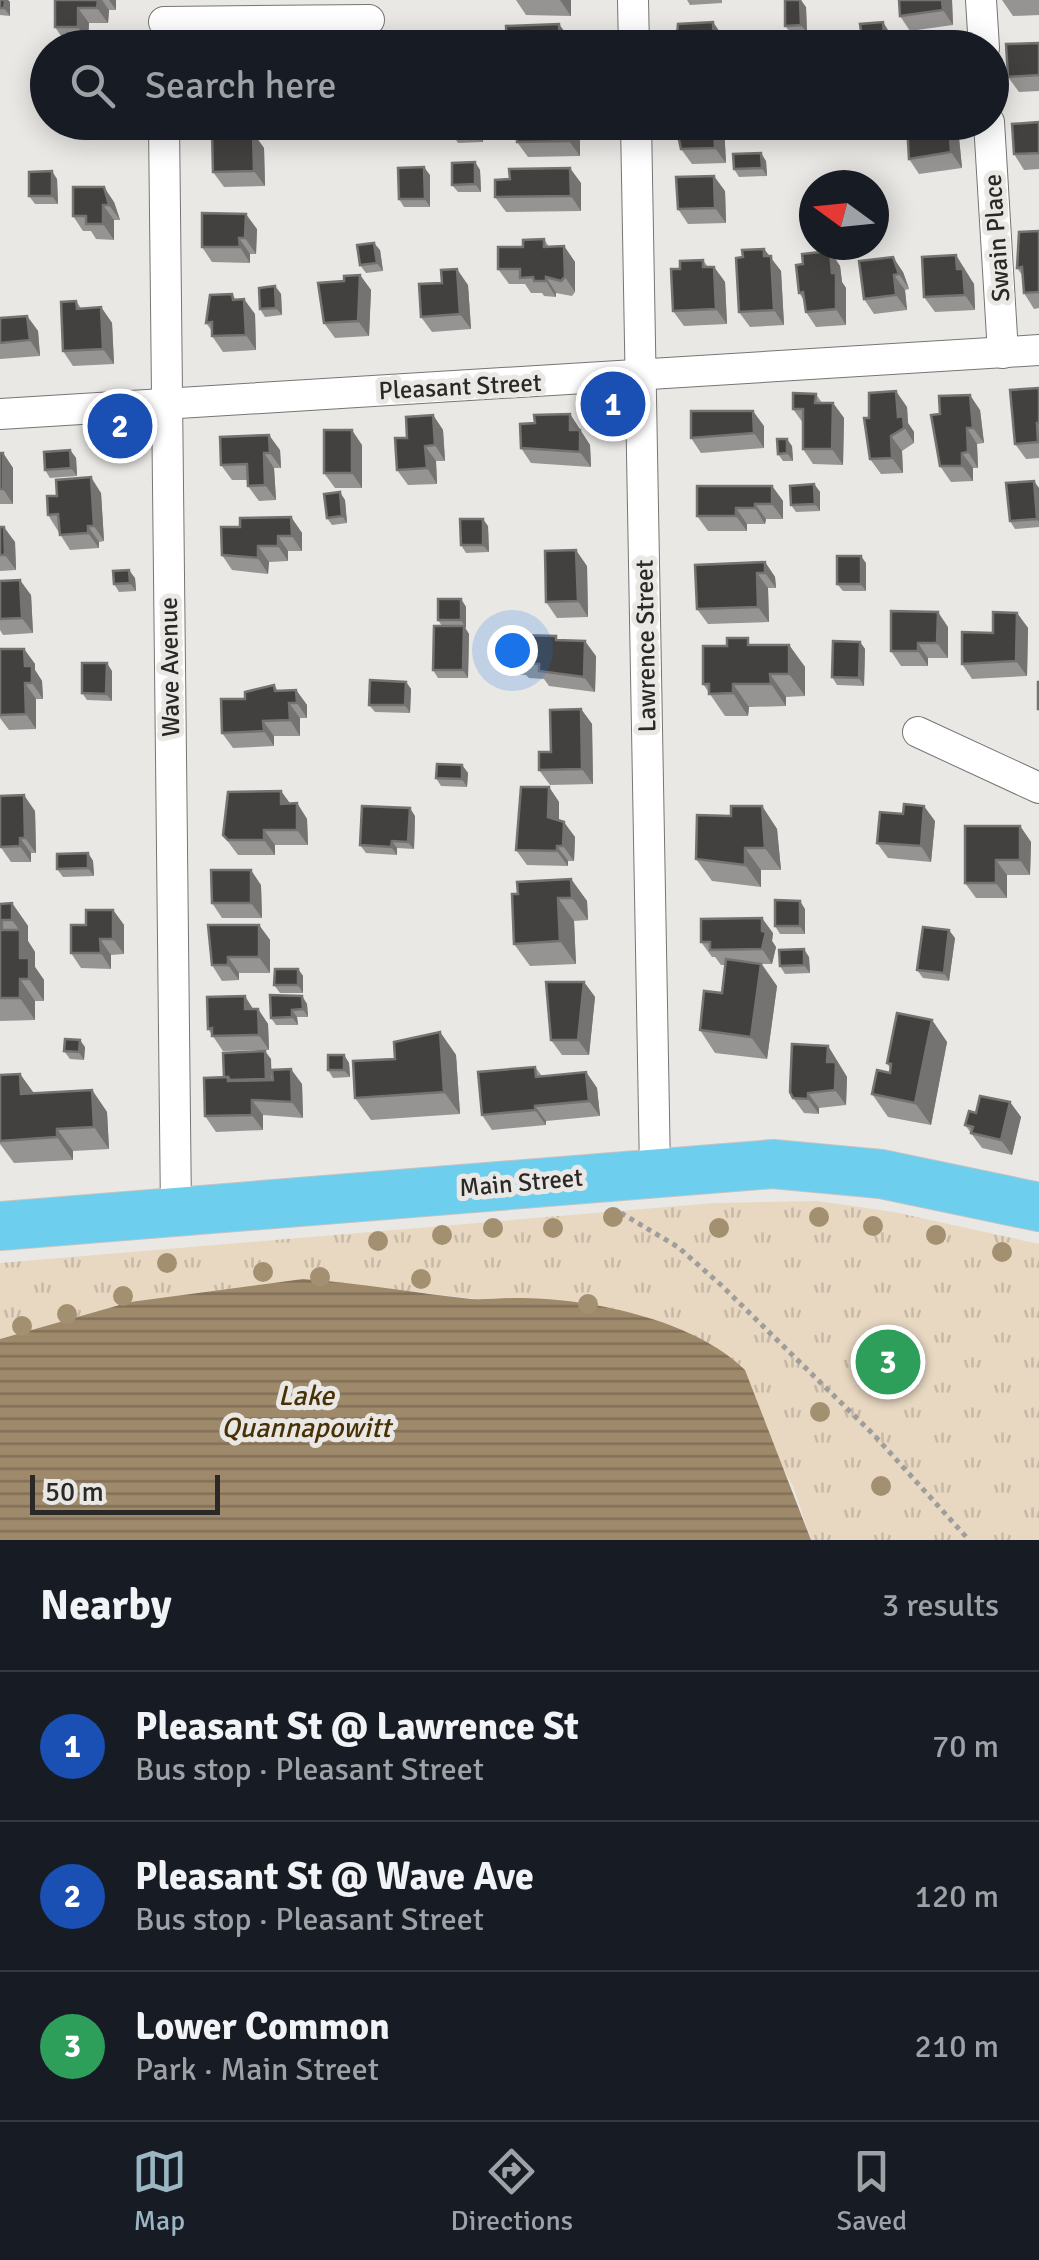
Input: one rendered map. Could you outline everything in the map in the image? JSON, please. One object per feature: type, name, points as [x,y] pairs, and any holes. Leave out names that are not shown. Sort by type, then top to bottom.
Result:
[{"type":"main road","name":"Main Street","points":[[0,1226],[654,1170],[773,1164],[834,1167],[1039,1207]]},
{"type":"street","points":[[633,0],[634,30]]},
{"type":"street","points":[[981,0],[983,30]]},
{"type":"street","points":[[163,23],[369,20]]},
{"type":"street","name":"Wave Avenue","points":[[164,140],[176,1211]]},
{"type":"street","name":"Lawrence Street","points":[[636,140],[654,1170]]},
{"type":"street","name":"Swain Place","points":[[990,140],[1003,353]]},
{"type":"street","name":"Pleasant Street","points":[[0,414],[1039,350]]},
{"type":"street","points":[[918,732],[1039,788]]},
{"type":"path","points":[[597,1175],[600,1195],[626,1217],[678,1246],[721,1286],[874,1435],[969,1540]]},
{"type":"green space","points":[[818,1201],[894,1212],[1039,1244],[1039,1540],[811,1540],[793,1486],[712,1345],[656,1321],[560,1302],[484,1300],[303,1279],[130,1302],[0,1339],[0,1263],[714,1203]]},
{"type":"water","name":"Lake Quannapowitt","points":[[303,1279],[471,1299],[575,1302],[638,1315],[698,1337],[745,1370],[811,1540],[0,1540],[0,1339],[130,1302]]},
{"type":"building","points":[[55,0],[98,0],[97,8],[78,8],[78,27],[55,27]]},
{"type":"building","points":[[785,0],[800,0],[801,25],[785,26]]},
{"type":"building","points":[[899,0],[942,0],[943,10],[900,16]]},
{"type":"building","points":[[713,22],[713,30],[678,30],[678,24]]},
{"type":"building","points":[[883,22],[884,30],[861,30],[860,24]]},
{"type":"building","points":[[559,24],[559,30],[506,30],[506,26]]},
{"type":"building","points":[[1039,43],[1039,75],[1009,77],[1009,44]]},
{"type":"building","points":[[1039,122],[1039,153],[1014,154],[1012,124]]},
{"type":"building","points":[[212,140],[253,140],[254,171],[213,172]]},
{"type":"building","points":[[517,140],[569,140],[569,141]]},
{"type":"building","points":[[679,140],[715,140],[715,148],[681,149]]},
{"type":"building","points":[[908,140],[950,140],[951,152],[909,159]]},
{"type":"building","points":[[761,153],[762,168],[734,169],[733,154]]},
{"type":"building","points":[[475,162],[475,184],[452,185],[452,163]]},
{"type":"building","points":[[424,167],[425,199],[399,199],[398,168]]},
{"type":"building","points":[[570,168],[571,196],[495,197],[495,180],[510,179],[509,169]]},
{"type":"building","points":[[52,171],[52,196],[29,196],[29,172]]},
{"type":"building","points":[[714,176],[715,208],[678,209],[676,177]]},
{"type":"building","points":[[73,187],[104,187],[109,205],[103,205],[103,224],[86,224],[86,216],[73,216]]},
{"type":"building","points":[[202,213],[246,214],[245,238],[239,238],[240,247],[202,247]]},
{"type":"building","points":[[1039,231],[1039,292],[1024,293],[1022,267],[1017,268],[1019,232]]},
{"type":"building","points":[[544,239],[544,247],[564,246],[565,277],[561,281],[546,277],[546,281],[534,281],[533,277],[520,278],[520,269],[498,269],[498,247],[523,247],[523,240]]},
{"type":"building","points":[[374,243],[377,263],[360,265],[357,245]]},
{"type":"building","points":[[764,249],[764,256],[771,256],[774,310],[739,312],[736,258],[743,257],[742,250]]},
{"type":"building","points":[[956,255],[957,269],[963,269],[965,295],[924,297],[922,257]]},
{"type":"building","points":[[893,257],[899,274],[894,275],[896,295],[864,299],[859,261]]},
{"type":"building","points":[[703,260],[703,267],[714,267],[716,309],[673,311],[671,269],[680,269],[680,261]]},
{"type":"building","points":[[803,260],[831,260],[832,273],[836,273],[836,309],[806,312],[796,265],[803,264]]},
{"type":"building","points":[[457,269],[460,314],[421,317],[419,284],[442,283],[441,270]]},
{"type":"building","points":[[360,275],[358,321],[324,323],[318,283]]},
{"type":"building","points":[[275,286],[276,308],[260,309],[259,288]]},
{"type":"building","points":[[232,294],[233,300],[244,299],[246,335],[212,336],[212,322],[206,323],[210,295]]},
{"type":"building","points":[[76,301],[77,309],[101,307],[103,349],[63,351],[61,302]]},
{"type":"building","points":[[27,316],[30,340],[0,343],[0,318]]},
{"type":"building","points":[[1039,388],[1038,442],[1015,444],[1010,390]]},
{"type":"building","points":[[896,391],[898,417],[903,416],[904,428],[891,436],[892,458],[870,459],[864,418],[869,418],[869,393]]},
{"type":"building","points":[[793,393],[816,394],[815,403],[833,403],[832,449],[803,449],[803,409],[793,409]]},
{"type":"building","points":[[970,395],[973,428],[967,428],[968,452],[962,453],[962,466],[940,466],[931,415],[940,414],[939,396]]},
{"type":"building","points":[[691,411],[753,411],[754,433],[691,438]]},
{"type":"building","points":[[570,414],[570,430],[580,430],[580,452],[521,448],[520,424],[535,423],[534,415]]},
{"type":"building","points":[[433,415],[435,445],[425,446],[427,468],[397,470],[395,438],[407,438],[406,417]]},
{"type":"building","points":[[324,430],[352,430],[352,473],[324,473]]},
{"type":"building","points":[[269,435],[270,453],[264,453],[265,485],[248,486],[247,464],[221,465],[220,437]]},
{"type":"building","points":[[777,439],[787,439],[787,453],[778,454]]},
{"type":"building","points":[[70,450],[71,468],[45,470],[44,452]]},
{"type":"building","points":[[3,453],[3,489],[0,489]]},
{"type":"building","points":[[91,477],[94,526],[88,526],[88,533],[60,535],[58,514],[48,515],[47,496],[57,496],[56,480]]},
{"type":"building","points":[[1034,481],[1037,519],[1010,521],[1006,483]]},
{"type":"building","points":[[814,484],[815,504],[791,505],[790,486]]},
{"type":"building","points":[[697,486],[772,486],[772,504],[736,508],[736,516],[697,516]]},
{"type":"building","points":[[340,492],[342,516],[327,518],[324,494]]},
{"type":"building","points":[[291,517],[292,536],[278,536],[278,546],[258,546],[258,558],[222,555],[221,527],[240,527],[240,518]]},
{"type":"building","points":[[460,519],[483,519],[483,545],[461,545]]},
{"type":"building","points":[[0,527],[4,527],[5,555],[0,555]]},
{"type":"building","points":[[576,550],[578,601],[546,602],[545,551]]},
{"type":"building","points":[[837,556],[861,556],[861,584],[837,584]]},
{"type":"building","points":[[765,562],[765,573],[757,573],[758,607],[697,609],[695,565]]},
{"type":"building","points":[[129,570],[130,583],[114,584],[113,571]]},
{"type":"building","points":[[20,580],[22,618],[0,619],[0,581]]},
{"type":"building","points":[[438,599],[461,599],[461,620],[438,620]]},
{"type":"building","points":[[891,611],[938,612],[937,643],[918,643],[918,651],[891,651]]},
{"type":"building","points":[[993,612],[1017,613],[1016,661],[962,664],[962,632],[993,633]]},
{"type":"building","points":[[434,626],[464,626],[463,670],[433,670]]},
{"type":"building","points":[[519,635],[585,641],[584,677],[539,671],[539,664],[518,663],[518,659],[498,659],[498,644],[518,644]]},
{"type":"building","points":[[727,638],[748,638],[748,645],[789,645],[789,674],[770,674],[771,684],[733,684],[733,693],[709,694],[709,684],[703,684],[703,646],[727,646]]},
{"type":"building","points":[[833,641],[860,642],[859,678],[832,677]]},
{"type":"building","points":[[0,649],[24,649],[25,666],[32,666],[32,683],[25,683],[26,714],[0,715]]},
{"type":"building","points":[[82,663],[107,663],[106,694],[82,693]]},
{"type":"building","points":[[370,680],[406,682],[405,705],[369,705]]},
{"type":"building","points":[[274,685],[275,691],[296,690],[297,703],[289,703],[290,720],[263,721],[264,731],[222,733],[221,699],[245,699],[245,692]]},
{"type":"building","points":[[581,709],[582,769],[539,770],[539,752],[551,752],[550,710]]},
{"type":"building","points":[[437,764],[462,765],[462,779],[436,778]]},
{"type":"building","points":[[521,787],[549,787],[548,817],[564,822],[563,846],[557,846],[557,851],[516,850]]},
{"type":"building","points":[[281,791],[281,804],[297,803],[297,830],[264,830],[264,840],[228,840],[223,835],[228,792]]},
{"type":"building","points":[[24,795],[25,838],[20,838],[20,846],[0,847],[0,796]]},
{"type":"building","points":[[904,804],[924,806],[921,846],[877,843],[880,812],[903,814]]},
{"type":"building","points":[[362,806],[410,808],[408,842],[392,841],[391,847],[360,845]]},
{"type":"building","points":[[731,806],[762,806],[765,848],[745,848],[745,865],[696,859],[697,815],[731,816]]},
{"type":"building","points":[[965,826],[1020,826],[1020,860],[996,860],[996,883],[965,883]]},
{"type":"building","points":[[88,853],[88,868],[57,869],[57,854]]},
{"type":"building","points":[[211,870],[251,870],[251,903],[212,903]]},
{"type":"building","points":[[571,879],[572,898],[558,898],[560,941],[514,944],[512,894],[518,894],[517,882]]},
{"type":"building","points":[[775,900],[800,901],[800,926],[775,926]]},
{"type":"building","points":[[12,903],[12,920],[2,920],[2,930],[20,930],[20,958],[29,958],[29,979],[20,979],[20,998],[0,998],[0,904]]},
{"type":"building","points":[[86,910],[113,910],[113,939],[100,939],[101,953],[71,953],[71,925],[86,925]]},
{"type":"building","points":[[762,918],[762,931],[766,932],[762,949],[710,950],[710,942],[701,942],[701,919]]},
{"type":"building","points":[[208,925],[259,925],[259,957],[228,957],[228,965],[212,965]]},
{"type":"building","points":[[923,927],[949,930],[944,973],[917,970]]},
{"type":"building","points":[[804,949],[804,965],[780,966],[779,950]]},
{"type":"building","points":[[726,959],[761,964],[751,1037],[700,1030],[704,991],[722,993]]},
{"type":"building","points":[[275,969],[298,969],[298,985],[274,985]]},
{"type":"building","points":[[546,982],[584,982],[578,1040],[551,1040]]},
{"type":"building","points":[[270,995],[302,996],[303,1009],[292,1010],[292,1017],[271,1018]]},
{"type":"building","points":[[245,996],[245,1009],[258,1009],[259,1035],[212,1036],[212,1028],[208,1029],[207,997]]},
{"type":"building","points":[[897,1013],[932,1020],[915,1103],[872,1094],[877,1070],[890,1073],[891,1064],[887,1063]]},
{"type":"building","points":[[440,1032],[444,1092],[355,1098],[353,1061],[395,1059],[394,1042]]},
{"type":"building","points":[[65,1039],[80,1040],[79,1052],[64,1051]]},
{"type":"building","points":[[792,1044],[828,1046],[827,1062],[836,1062],[835,1090],[808,1093],[808,1099],[793,1098]]},
{"type":"building","points":[[265,1051],[266,1079],[224,1077],[223,1053]]},
{"type":"building","points":[[328,1055],[344,1055],[344,1070],[328,1070]]},
{"type":"building","points":[[535,1067],[536,1077],[586,1072],[589,1101],[482,1115],[478,1072]]},
{"type":"building","points":[[291,1069],[292,1102],[252,1100],[252,1115],[205,1116],[204,1078],[273,1080],[272,1070]]},
{"type":"building","points":[[20,1074],[21,1094],[92,1090],[94,1127],[57,1129],[57,1137],[0,1141],[0,1075]]},
{"type":"building","points":[[980,1096],[1010,1102],[1001,1140],[971,1133],[973,1127],[965,1125],[969,1111],[976,1113]]},
{"type":"place","name":"Pleasant St @ Lawrence St","points":[[613,404]]},
{"type":"place","name":"Pleasant St @ Wave Ave","points":[[120,426]]},
{"type":"place","name":"Lower Common","points":[[888,1362]]}]
